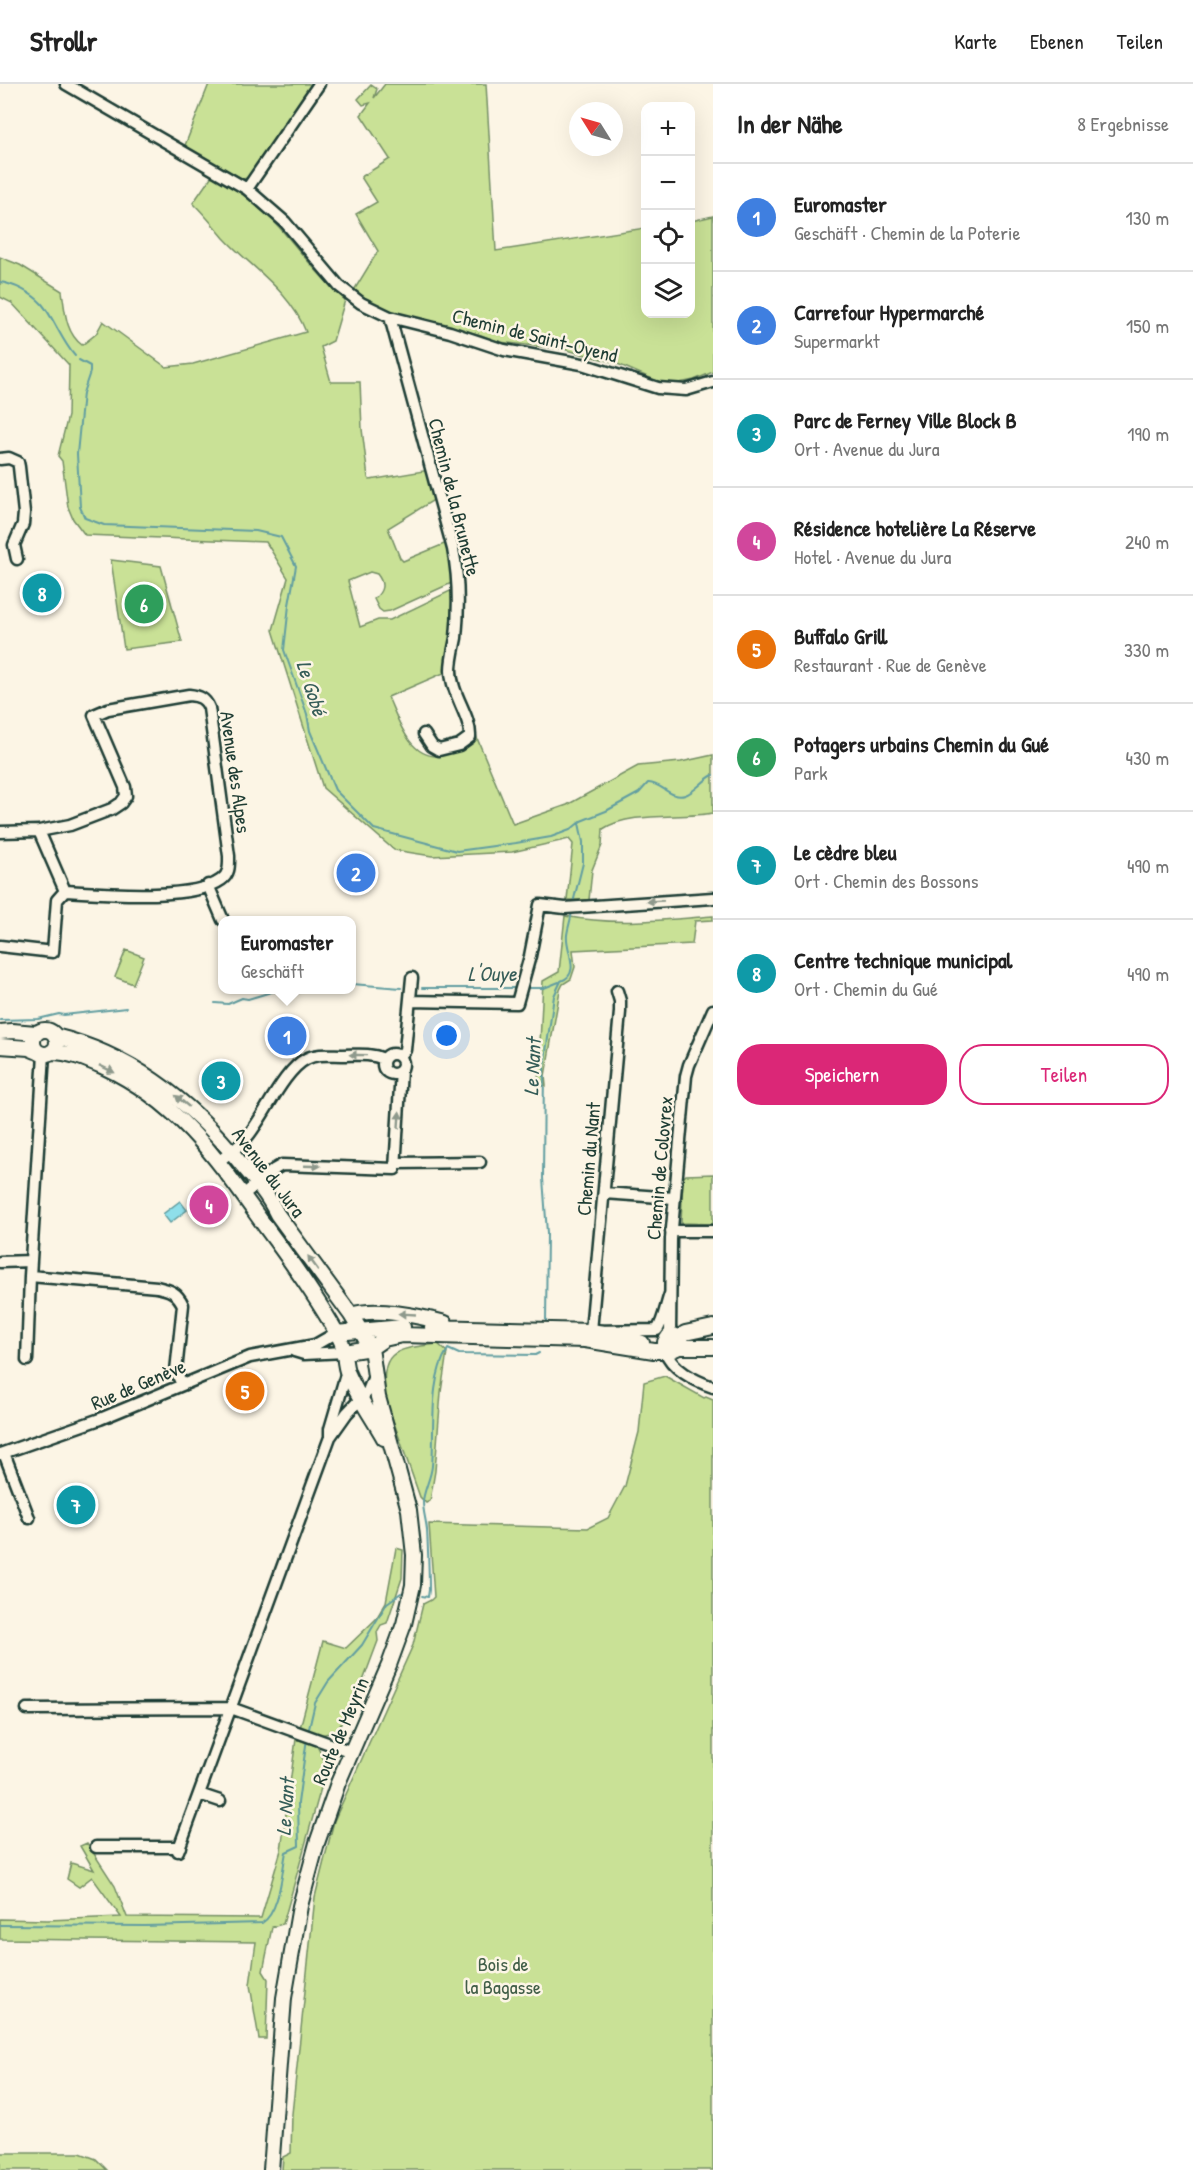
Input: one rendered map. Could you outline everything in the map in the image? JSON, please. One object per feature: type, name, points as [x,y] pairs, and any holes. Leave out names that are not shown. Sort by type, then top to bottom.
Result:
[{"type":"main road","points":[[0,1032],[12,1030],[36,1033],[48,1030],[55,1036],[56,1045],[44,1053],[33,1041],[36,1033]]},
{"type":"main road","name":"Avenue du Jura","points":[[55,1036],[106,1053],[151,1077],[192,1109],[258,1183],[277,1214],[351,1315],[370,1348]]},
{"type":"main road","name":"Avenue du Jura","points":[[0,1046],[29,1048],[44,1053],[71,1055],[90,1061],[149,1093],[183,1120],[219,1161],[312,1292],[345,1352]]},
{"type":"main road","points":[[351,1315],[366,1312],[418,1315],[461,1327]]},
{"type":"main road","points":[[336,1333],[423,1327],[591,1331],[621,1336],[641,1343],[713,1347]]},
{"type":"main road","points":[[345,1352],[370,1348],[391,1337],[411,1335],[585,1340],[654,1351],[672,1343],[686,1333],[700,1328],[713,1327]]},
{"type":"main road","name":"Route de Meyrin","points":[[271,2170],[284,1998],[300,1905],[317,1843],[338,1783],[396,1648],[406,1616],[412,1585],[414,1556],[412,1525],[378,1397],[370,1348]]},
{"type":"main road","name":"Route de Meyrin","points":[[345,1352],[347,1371],[393,1453]]},
{"type":"street","name":"Chemin de Saint-Oyend","points":[[66,84],[247,189],[285,222],[344,290],[361,303],[390,317],[450,332],[504,350],[582,364],[658,388],[686,390],[713,382]]},
{"type":"street","points":[[247,189],[319,84]]},
{"type":"street","name":"Chemin de la Brunette","points":[[390,317],[453,549],[459,585],[451,670],[454,689],[469,728],[470,737],[459,745],[439,750],[432,746],[424,734]]},
{"type":"street","points":[[0,459],[9,458],[18,462],[19,467],[24,513],[23,524],[14,545],[17,559]]},
{"type":"street","name":"Avenue des Alpes","points":[[0,832],[39,831],[70,825],[121,803],[126,796],[125,786],[94,715],[108,709],[189,695],[197,695],[206,701],[209,708],[230,870],[222,880],[187,892],[65,891]]},
{"type":"street","points":[[0,946],[53,952],[57,900],[65,891],[39,831]]},
{"type":"street","points":[[208,885],[222,916]]},
{"type":"street","points":[[410,1001],[517,1003],[540,905],[565,908],[581,905],[713,897]]},
{"type":"street","points":[[400,1056],[405,1050],[412,978]]},
{"type":"street","name":"Chemin du Nant","points":[[591,1331],[620,1012],[617,991]]},
{"type":"street","name":"Chemin de Colovrex","points":[[672,1343],[671,1231],[686,1076],[713,1010]]},
{"type":"street","points":[[27,1360],[44,1053]]},
{"type":"street","points":[[400,1056],[390,1054],[382,1064],[386,1072],[396,1074],[401,1070]]},
{"type":"street","points":[[219,1161],[232,1152],[249,1134],[291,1073],[306,1059],[316,1055],[373,1055],[384,1059]]},
{"type":"street","points":[[395,1166],[403,1064],[400,1056]]},
{"type":"street","points":[[243,1195],[282,1165],[395,1166],[480,1162]]},
{"type":"street","points":[[604,1193],[674,1198]]},
{"type":"street","points":[[671,1231],[713,1231]]},
{"type":"street","points":[[0,1263],[31,1261]]},
{"type":"street","points":[[30,1276],[157,1287],[174,1292],[179,1296],[183,1305],[176,1371],[182,1385]]},
{"type":"street","points":[[591,1331],[657,1330],[662,1323],[662,1313],[670,1294]]},
{"type":"street","name":"Rue de Genève","points":[[2,1454],[90,1423],[250,1357],[315,1345],[336,1333]]},
{"type":"street","points":[[672,1343],[668,1359],[677,1367],[713,1387]]},
{"type":"street","name":"Rue de Genève","points":[[291,1350],[304,1354],[345,1352]]},
{"type":"street","points":[[96,1847],[179,1849],[330,1437],[370,1387],[375,1369]]},
{"type":"street","points":[[330,1437],[330,1429],[347,1371]]},
{"type":"street","points":[[2,1454],[29,1518]]},
{"type":"street","points":[[27,1709],[231,1708],[352,1752]]},
{"type":"street","points":[[200,1794],[220,1801]]},
{"type":"green space","points":[[209,84],[315,84],[251,177],[243,179],[184,148]]},
{"type":"green space","points":[[385,84],[486,84],[496,251],[641,229],[641,318],[695,318],[695,220],[713,216],[713,372],[694,380],[674,384],[657,381],[613,362],[563,349],[499,342],[481,335],[392,312],[353,292],[378,251],[356,214],[377,202],[361,177],[390,159],[361,115],[370,103],[363,105],[358,99],[371,85],[377,89],[374,98]]},
{"type":"green space","points":[[213,174],[264,212],[345,300],[333,341],[321,347],[331,382],[360,382],[362,429],[368,478],[370,480],[429,470],[437,498],[388,528],[403,561],[449,542],[456,581],[390,611],[383,612],[374,599],[382,587],[377,574],[370,572],[348,581],[360,627],[378,620],[390,620],[450,591],[456,595],[449,664],[446,672],[388,697],[412,744],[429,755],[439,756],[474,731],[513,824],[567,805],[638,766],[681,762],[713,755],[713,813],[627,820],[603,829],[602,845],[592,870],[589,900],[567,900],[573,844],[569,839],[512,852],[432,856],[394,850],[323,788],[273,630],[288,578],[266,542],[85,535],[73,519],[68,507],[62,461],[58,456],[68,416],[69,365],[12,303],[0,297],[0,257],[20,265],[62,291],[69,327],[76,340],[82,345],[96,334],[103,321],[166,367],[193,364],[306,332],[291,304],[281,292],[224,238],[193,203]]},
{"type":"green space","points":[[111,560],[161,566],[182,642],[124,649]]},
{"type":"green space","points":[[565,916],[620,921],[713,916],[713,920],[695,921],[692,944],[573,950],[575,967],[571,979],[563,984],[560,990],[545,1076],[546,1086],[538,1085],[543,981],[559,972]]},
{"type":"green space","points":[[126,950],[144,957],[133,984],[115,977]]},
{"type":"green space","points":[[713,1174],[713,1224],[681,1223],[683,1178],[686,1175]]},
{"type":"green space","points":[[438,1344],[447,1352],[441,1392],[435,1471],[430,1501],[426,1503],[420,1497],[386,1400],[384,1383],[385,1370],[393,1355],[401,1350]]},
{"type":"green space","name":"Bois de la Bagasse","points":[[665,1376],[704,1398],[713,1400],[713,2170],[282,2170],[283,2157],[291,2153],[292,2114],[315,1897],[334,1821],[413,1645],[423,1604],[434,1597],[429,1524],[588,1528],[608,1518],[625,1486],[639,1432],[644,1382]]},
{"type":"green space","points":[[396,1548],[403,1550],[402,1578],[387,1623],[381,1625],[377,1632],[378,1641],[360,1689],[337,1731],[321,1735],[300,1728],[323,1641],[346,1648],[376,1619],[386,1602]]},
{"type":"green space","points":[[296,1739],[317,1746],[325,1762],[324,1777],[283,1924],[272,1927],[263,1971],[268,1979],[266,2039],[259,2039],[250,1985],[256,1942],[0,1939],[0,1919],[121,1917],[92,1877],[79,1887],[67,1879],[71,1863],[94,1870],[80,1846],[87,1843],[115,1886],[127,1917],[261,1918],[281,1850]]},
{"type":"green space","points":[[0,2153],[80,2153],[96,2159],[107,2170],[0,2170]]},
{"type":"water","points":[[180,1201],[187,1210],[170,1223],[163,1214]]},
{"type":"waterway","name":"Le Gobé","points":[[0,282],[22,290],[42,304],[75,356]]},
{"type":"waterway","name":"Le Gobé","points":[[79,360],[90,366],[83,393],[77,454],[80,507],[85,518],[104,525],[256,531],[281,537],[296,566],[284,650],[307,714],[310,731],[335,790],[374,829],[457,851],[516,843],[551,837],[570,830],[581,821],[606,811],[639,793],[648,783],[653,783],[680,796],[692,791],[713,775]]},
{"type":"waterway","name":"Le Nant","points":[[573,903],[583,863],[583,842],[579,823]]},
{"type":"waterway","name":"Le Nant","points":[[546,1322],[547,1233],[543,1178],[544,1066],[554,996],[561,981],[571,973],[567,935],[572,911]]},
{"type":"waterway","name":"L'Ouye","points":[[524,988],[544,988],[559,982]]},
{"type":"waterway","name":"L'Ouye","points":[[356,984],[401,988]]},
{"type":"waterway","name":"L'Ouye","points":[[422,988],[518,988]]},
{"type":"waterway","name":"L'Ouye","points":[[215,1003],[228,1004],[242,998],[248,999],[265,994]]},
{"type":"waterway","name":"L'Ouye","points":[[0,1020],[38,1019],[59,1014],[126,1008]]},
{"type":"waterway","name":"Le Nant","points":[[422,1596],[428,1597],[429,1590],[427,1530],[423,1502],[432,1466],[435,1390],[442,1361],[448,1349],[459,1354],[535,1355],[539,1353]]},
{"type":"waterway","name":"Le Nant","points":[[308,1733],[315,1703],[328,1682],[362,1645],[387,1603],[401,1593]]},
{"type":"waterway","name":"Le Nant","points":[[0,1925],[145,1926],[262,1923],[273,1910],[286,1852],[299,1846],[298,1803],[307,1738]]},
{"type":"place","name":"Centre technique municipal","points":[[42,593]]},
{"type":"place","name":"Potagers urbains Chemin du Gué","points":[[144,604]]},
{"type":"place","name":"Carrefour Hypermarché","points":[[356,873]]},
{"type":"place","name":"Euromaster","points":[[287,1036]]},
{"type":"place","name":"Parc de Ferney Ville Block B","points":[[221,1081]]},
{"type":"place","name":"Résidence hotelière La Réserve","points":[[209,1205]]},
{"type":"place","name":"Buffalo Grill","points":[[245,1391]]},
{"type":"place","name":"Le cèdre bleu","points":[[76,1505]]}]
